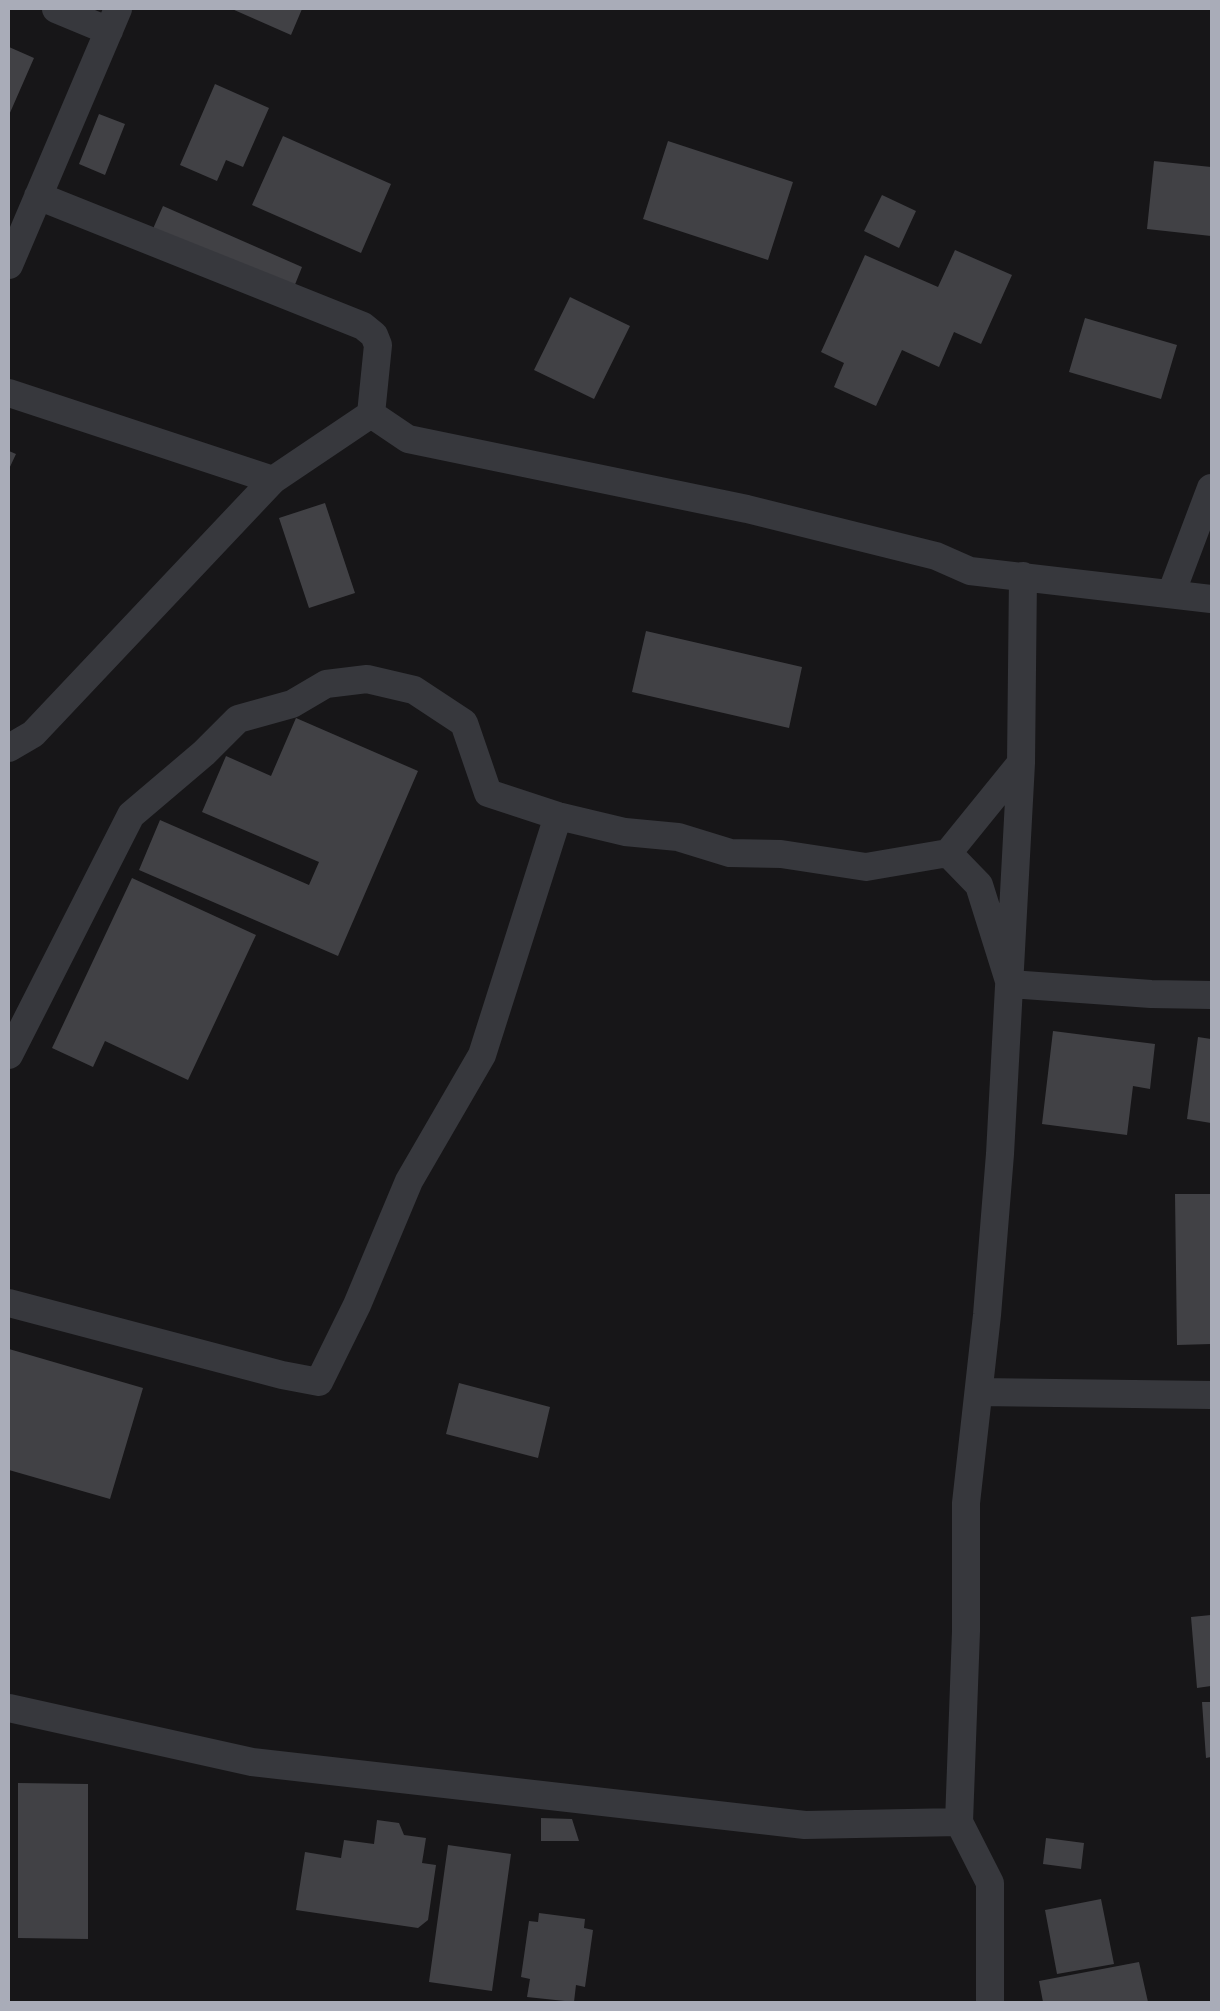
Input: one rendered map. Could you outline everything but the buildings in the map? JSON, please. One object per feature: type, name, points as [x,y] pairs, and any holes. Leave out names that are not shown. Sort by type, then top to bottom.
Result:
[{"type":"street","points":[[9,265],[114,20],[56,9]]},
{"type":"street","points":[[38,196],[363,326],[374,335],[378,345],[371,414]]},
{"type":"street","points":[[9,393],[273,480]]},
{"type":"street","points":[[9,748],[33,734],[273,480],[371,414]]},
{"type":"street","points":[[371,414],[408,439],[748,509],[936,556],[970,571],[1211,599]]},
{"type":"street","points":[[1171,594],[1211,488]]},
{"type":"street","points":[[990,2002],[990,1883],[959,1822],[966,1631],[966,1503],[1000,1154],[1021,763],[1023,576]]},
{"type":"street","points":[[9,1055],[131,815],[204,753],[238,719],[292,704],[326,684],[368,679],[414,690],[464,723],[488,794],[558,816],[625,832],[678,837],[730,853],[781,854],[866,866],[948,853],[1021,763]]},
{"type":"street","points":[[9,1303],[272,1373],[319,1382],[357,1305],[408,1181],[482,1055],[558,816]]},
{"type":"street","points":[[948,853],[979,885],[1010,984]]},
{"type":"street","points":[[1010,984],[1151,994],[1211,995]]},
{"type":"street","points":[[978,1392],[1211,1396]]},
{"type":"street","points":[[9,1708],[252,1762],[805,1825],[959,1822]]}]
